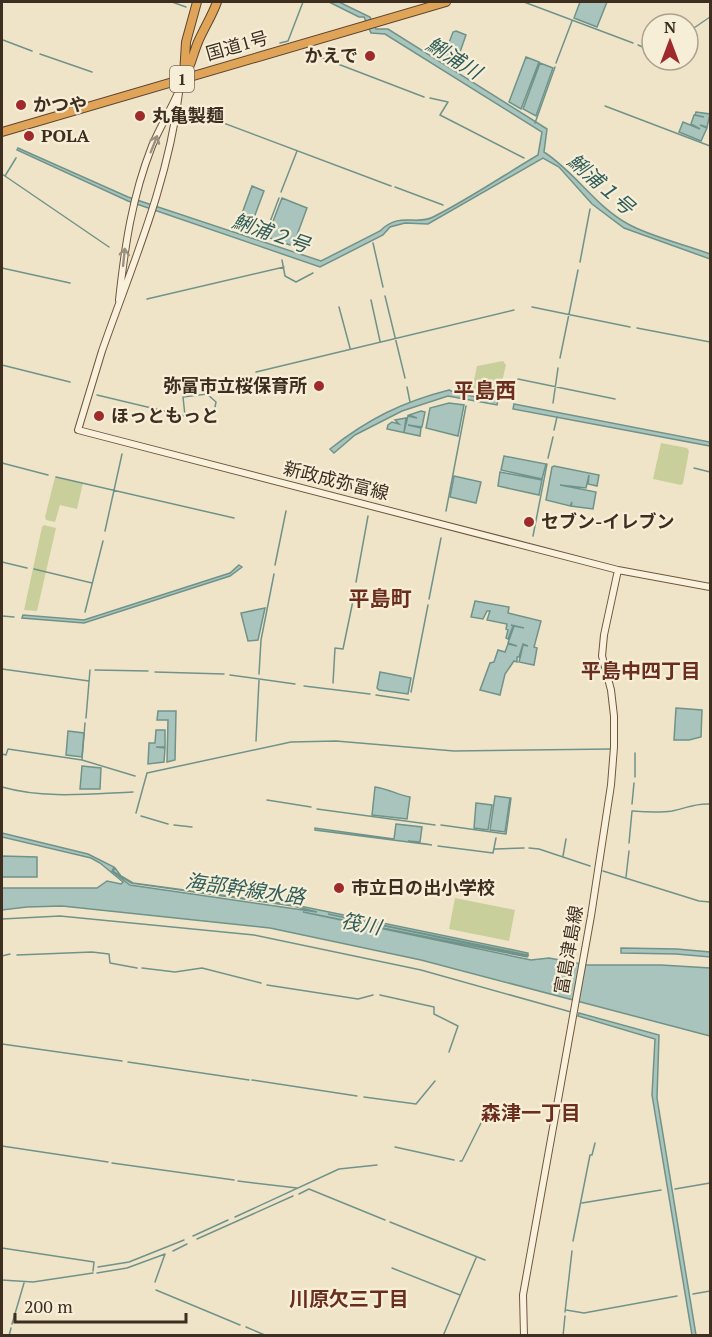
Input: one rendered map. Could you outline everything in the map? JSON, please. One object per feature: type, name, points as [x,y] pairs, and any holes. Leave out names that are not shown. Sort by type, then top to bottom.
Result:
[{"type":"highway","points":[[184,78],[186,42],[197,2]]},
{"type":"highway","points":[[184,78],[217,2]]},
{"type":"highway","name":"国道1号","points":[[2,132],[446,2]]},
{"type":"main road","name":"新政成弥富線","points":[[118,309],[125,240],[134,201],[152,146],[179,93],[184,78]]},
{"type":"main road","name":"新政成弥富線","points":[[179,93],[173,136],[155,204],[102,352],[78,430],[618,570],[711,587]]},
{"type":"main road","name":"富島津島線","points":[[524,1335],[524,1295],[583,962],[608,805],[614,750],[614,716],[611,690],[602,656],[604,635],[618,570]]},
{"type":"green space","points":[[503,361],[506,365],[499,395],[472,390],[477,366]]},
{"type":"green space","points":[[661,443],[687,448],[689,451],[681,485],[653,479]]},
{"type":"green space","points":[[55,477],[83,483],[77,509],[60,505],[55,522],[46,520],[45,517]]},
{"type":"green space","points":[[44,525],[56,528],[37,611],[24,610],[42,527]]},
{"type":"green space","points":[[455,898],[515,910],[509,941],[449,929]]},
{"type":"water","points":[[329,2],[339,2],[370,17],[376,29],[388,29],[547,129],[544,152],[566,169],[616,217],[646,232],[710,254],[710,259],[624,228],[592,204],[559,167],[543,158],[428,224],[405,223],[390,227],[383,235],[320,267],[128,201],[17,150],[18,148],[128,197],[321,261],[394,222],[433,217],[538,155],[542,132],[385,34],[371,33],[364,17],[359,17]]},
{"type":"water","points":[[580,2],[607,2],[597,27],[574,18]]},
{"type":"water","name":"鯏浦川","points":[[453,32],[466,35],[454,69],[442,61]]},
{"type":"water","points":[[526,57],[539,62],[521,109],[509,102]]},
{"type":"water","points":[[540,63],[553,68],[536,116],[523,109]]},
{"type":"water","points":[[696,112],[710,114],[707,127],[700,125],[707,128],[701,141],[679,132],[683,122],[700,129],[691,124],[694,115],[704,117],[695,115]]},
{"type":"water","points":[[252,186],[264,191],[249,231],[237,227]]},
{"type":"water","name":"鯏浦２号","points":[[282,198],[307,208],[293,246],[267,237]]},
{"type":"water","points":[[449,390],[459,394],[498,400],[497,405],[448,396],[402,411],[355,435],[334,453],[330,449],[386,413],[416,400]]},
{"type":"water","points":[[449,403],[464,405],[458,436],[426,428],[430,408]]},
{"type":"water","points":[[514,404],[710,442],[710,446],[513,409]]},
{"type":"water","points":[[425,412],[422,427],[408,425],[421,428],[420,436],[387,429],[392,422],[399,424],[395,420],[406,418],[404,432],[408,416],[417,418],[409,415]]},
{"type":"water","points":[[504,456],[546,464],[542,479],[501,470]]},
{"type":"water","points":[[554,466],[599,475],[597,486],[588,484],[589,475],[586,488],[560,485],[596,492],[593,509],[571,506],[572,502],[570,506],[546,500]]},
{"type":"water","points":[[500,472],[542,480],[539,495],[498,486]]},
{"type":"water","points":[[454,476],[481,482],[476,503],[450,497]]},
{"type":"water","points":[[239,565],[242,567],[230,576],[84,623],[22,618],[23,615],[84,620],[230,573]]},
{"type":"water","points":[[475,601],[509,607],[508,613],[541,621],[534,647],[537,648],[534,665],[519,662],[523,645],[528,646],[523,644],[517,662],[514,661],[505,674],[500,695],[480,690],[490,663],[494,662],[498,650],[505,652],[508,644],[517,646],[508,643],[514,626],[524,628],[511,625],[513,626],[508,639],[506,638],[507,624],[487,620],[490,611],[487,611],[483,619],[471,617]]},
{"type":"water","points":[[265,608],[258,640],[248,641],[241,613]]},
{"type":"water","points":[[380,672],[411,678],[408,694],[379,690],[377,688]]},
{"type":"water","points":[[676,708],[702,710],[701,737],[674,740]]},
{"type":"water","points":[[158,711],[176,711],[175,760],[167,762],[168,720],[157,720]]},
{"type":"water","points":[[156,730],[165,730],[165,747],[156,747],[165,748],[164,762],[148,764],[149,743],[155,743]]},
{"type":"water","points":[[68,731],[84,733],[82,757],[66,755]]},
{"type":"water","points":[[82,766],[101,768],[100,789],[80,789]]},
{"type":"water","points":[[375,787],[410,797],[407,819],[372,815]]},
{"type":"water","points":[[495,796],[510,798],[505,832],[490,830]]},
{"type":"water","points":[[476,803],[492,805],[488,830],[474,828]]},
{"type":"water","points":[[396,824],[422,827],[420,842],[408,841],[432,845],[315,830],[315,828],[394,839]]},
{"type":"water","points":[[2,833],[88,854],[114,867],[112,871],[130,885],[317,912],[293,906],[131,883],[113,871],[115,868],[121,876],[133,883],[295,905],[528,953],[528,955],[328,914],[527,957],[303,912],[531,960],[549,958],[587,965],[661,965],[710,968],[710,1036],[421,960],[270,928],[62,906],[2,910],[2,888],[97,888],[107,881],[121,884],[123,882],[91,858],[2,837]]},
{"type":"water","points":[[2,856],[37,857],[37,877],[2,877]]},
{"type":"water","points":[[621,948],[710,952],[710,957],[621,953]]},
{"type":"water","points":[[579,1013],[659,1035],[657,1098],[696,1335],[692,1335],[652,1095],[655,1039],[578,1016]]},
{"type":"waterway","points":[[172,2],[186,7]]},
{"type":"waterway","points":[[280,43],[288,41],[303,2]]},
{"type":"waterway","points":[[524,2],[633,43]]},
{"type":"waterway","points":[[700,24],[710,17]]},
{"type":"waterway","points":[[556,63],[572,21]]},
{"type":"waterway","points":[[3,40],[32,51]]},
{"type":"waterway","points":[[304,51],[424,97]]},
{"type":"waterway","points":[[40,54],[92,72]]},
{"type":"waterway","points":[[535,123],[555,67]]},
{"type":"waterway","points":[[430,98],[448,102],[440,115],[524,158]]},
{"type":"waterway","points":[[605,106],[710,146]]},
{"type":"waterway","points":[[189,110],[391,186]]},
{"type":"waterway","points":[[281,192],[297,151]]},
{"type":"waterway","points":[[5,176],[16,158]]},
{"type":"waterway","points":[[2,174],[109,247]]},
{"type":"waterway","points":[[395,187],[443,205]]},
{"type":"waterway","name":"鯏浦２号","points":[[265,235],[279,198]]},
{"type":"waterway","points":[[580,262],[590,209]]},
{"type":"waterway","points":[[373,243],[383,287]]},
{"type":"waterway","points":[[282,260],[285,276],[296,282],[313,273]]},
{"type":"waterway","points":[[147,299],[284,267]]},
{"type":"waterway","points":[[2,268],[70,283]]},
{"type":"waterway","points":[[560,358],[578,270]]},
{"type":"waterway","points":[[385,296],[405,378]]},
{"type":"waterway","points":[[371,300],[380,341]]},
{"type":"waterway","points":[[339,307],[350,348]]},
{"type":"waterway","points":[[532,307],[630,327]]},
{"type":"waterway","points":[[256,372],[514,310]]},
{"type":"waterway","points":[[637,328],[710,342]]},
{"type":"waterway","points":[[2,365],[70,382]]},
{"type":"waterway","points":[[553,403],[558,368]]},
{"type":"waterway","points":[[518,379],[615,399]]},
{"type":"waterway","points":[[407,387],[410,402]]},
{"type":"waterway","points":[[97,395],[185,416],[183,397],[207,394],[216,402],[215,407]]},
{"type":"waterway","points":[[446,511],[466,406]]},
{"type":"waterway","points":[[554,430],[557,417]]},
{"type":"waterway","points":[[548,458],[553,437]]},
{"type":"waterway","points":[[105,531],[122,454]]},
{"type":"waterway","points":[[2,463],[48,475]]},
{"type":"waterway","points":[[533,536],[547,464]]},
{"type":"waterway","points":[[694,468],[710,472]]},
{"type":"waterway","points":[[56,477],[234,518]]},
{"type":"waterway","points":[[275,565],[286,511]]},
{"type":"waterway","points":[[356,582],[368,516]]},
{"type":"waterway","points":[[429,599],[441,538]]},
{"type":"waterway","points":[[85,612],[103,541]]},
{"type":"waterway","points":[[2,562],[27,568]]},
{"type":"waterway","points":[[34,569],[92,583]]},
{"type":"waterway","points":[[259,674],[261,640],[274,574]]},
{"type":"waterway","points":[[333,683],[335,648],[343,649],[355,591]]},
{"type":"waterway","points":[[411,692],[428,605]]},
{"type":"waterway","points":[[2,616],[14,617]]},
{"type":"waterway","points":[[2,669],[89,681]]},
{"type":"waterway","points":[[86,718],[90,670]]},
{"type":"waterway","points":[[95,670],[148,671]]},
{"type":"waterway","points":[[155,672],[224,674]]},
{"type":"waterway","points":[[230,675],[295,684]]},
{"type":"waterway","points":[[256,741],[259,680]]},
{"type":"waterway","points":[[304,686],[370,694]]},
{"type":"waterway","points":[[376,695],[409,700]]},
{"type":"waterway","points":[[82,759],[85,723]]},
{"type":"waterway","points":[[136,813],[147,773],[291,742],[336,741],[454,751],[611,749]]},
{"type":"waterway","points":[[2,754],[6,755],[8,749],[82,760],[135,776]]},
{"type":"waterway","points":[[635,753],[635,777]]},
{"type":"waterway","points":[[632,804],[634,783]]},
{"type":"waterway","points":[[2,787],[50,794],[133,792]]},
{"type":"waterway","points":[[441,825],[506,834],[511,798]]},
{"type":"waterway","points":[[267,800],[311,807]]},
{"type":"waterway","points":[[629,843],[632,811],[667,812],[710,804]]},
{"type":"waterway","points":[[317,809],[435,825]]},
{"type":"waterway","points":[[141,816],[168,824]]},
{"type":"waterway","points":[[174,825],[192,827]]},
{"type":"waterway","points":[[438,846],[493,853],[496,838]]},
{"type":"waterway","points":[[563,856],[566,839]]},
{"type":"waterway","points":[[495,849],[524,848]]},
{"type":"waterway","points":[[529,848],[539,849],[590,866]]},
{"type":"waterway","points":[[626,877],[629,851]]},
{"type":"waterway","points":[[603,871],[699,901],[710,902]]},
{"type":"waterway","points":[[2,919],[60,916],[254,935],[421,970],[571,1012]]},
{"type":"waterway","points":[[17,955],[92,952],[109,954],[110,963],[137,968]]},
{"type":"waterway","points":[[2,956],[10,954]]},
{"type":"waterway","points":[[142,968],[175,972],[202,968],[261,983]]},
{"type":"waterway","points":[[267,985],[358,999],[373,995]]},
{"type":"waterway","points":[[380,995],[434,1007],[434,1014],[458,1026],[449,1052]]},
{"type":"waterway","points":[[2,1044],[122,1061]]},
{"type":"waterway","points":[[128,1062],[249,1080]]},
{"type":"waterway","points":[[252,1080],[357,1096]]},
{"type":"waterway","points":[[364,1097],[416,1104],[435,1081]]},
{"type":"waterway","points":[[460,1161],[487,1111]]},
{"type":"waterway","points":[[573,1241],[590,1155],[592,1155],[595,1143]]},
{"type":"waterway","points":[[2,1146],[108,1162]]},
{"type":"waterway","points":[[395,1147],[454,1160]]},
{"type":"waterway","points":[[112,1163],[234,1180]]},
{"type":"waterway","points":[[235,1217],[339,1169],[377,1165]]},
{"type":"waterway","points":[[238,1181],[297,1188]]},
{"type":"waterway","points":[[675,1189],[710,1183]]},
{"type":"waterway","points":[[299,1194],[309,1189],[385,1220]]},
{"type":"waterway","points":[[582,1203],[661,1190]]},
{"type":"waterway","points":[[197,1239],[293,1196]]},
{"type":"waterway","points":[[193,1236],[228,1220]]},
{"type":"waterway","points":[[390,1222],[485,1260]]},
{"type":"waterway","points":[[98,1267],[129,1262],[184,1240]]},
{"type":"waterway","points":[[173,1251],[187,1244]]},
{"type":"waterway","points":[[2,1248],[94,1262],[93,1271]]},
{"type":"waterway","points":[[565,1312],[572,1251]]},
{"type":"waterway","points":[[97,1273],[127,1268],[165,1254],[155,1282]]},
{"type":"waterway","points":[[443,1336],[476,1258]]},
{"type":"waterway","points":[[392,1268],[460,1295]]},
{"type":"waterway","points":[[2,1280],[33,1282],[93,1273]]},
{"type":"waterway","points":[[12,1324],[24,1283]]},
{"type":"waterway","points":[[156,1290],[240,1325]]},
{"type":"waterway","points":[[693,1294],[710,1291]]},
{"type":"waterway","points":[[566,1310],[584,1313],[677,1296]]},
{"type":"waterway","points":[[563,1336],[565,1316]]},
{"type":"waterway","points":[[246,1327],[267,1336]]},
{"type":"waterway","points":[[9,1336],[11,1328]]},
{"type":"place","name":"かえで","points":[[370,56]]},
{"type":"place","name":"かつや","points":[[21,105]]},
{"type":"place","name":"丸亀製麺","points":[[140,116]]},
{"type":"place","name":"POLA","points":[[29,136]]},
{"type":"place","name":"弥富市立桜保育所","points":[[319,386]]},
{"type":"place","name":"ほっともっと","points":[[99,416]]},
{"type":"place","name":"セブン-イレブン","points":[[529,522]]},
{"type":"place","name":"市立日の出小学校","points":[[339,888]]},
{"type":"district","name":"平島西","points":[[485,391]]},
{"type":"district","name":"平島町","points":[[380,599]]},
{"type":"district","name":"平島中四丁目","points":[[641,671]]},
{"type":"district","name":"森津一丁目","points":[[531,1113]]},
{"type":"district","name":"川原欠三丁目","points":[[349,1299]]},
{"type":"water label","name":"鯏浦１号","points":[[601,184]]},
{"type":"water label","name":"海部幹線水路","points":[[245,889]]},
{"type":"water label","name":"筏川","points":[[361,924]]}]
